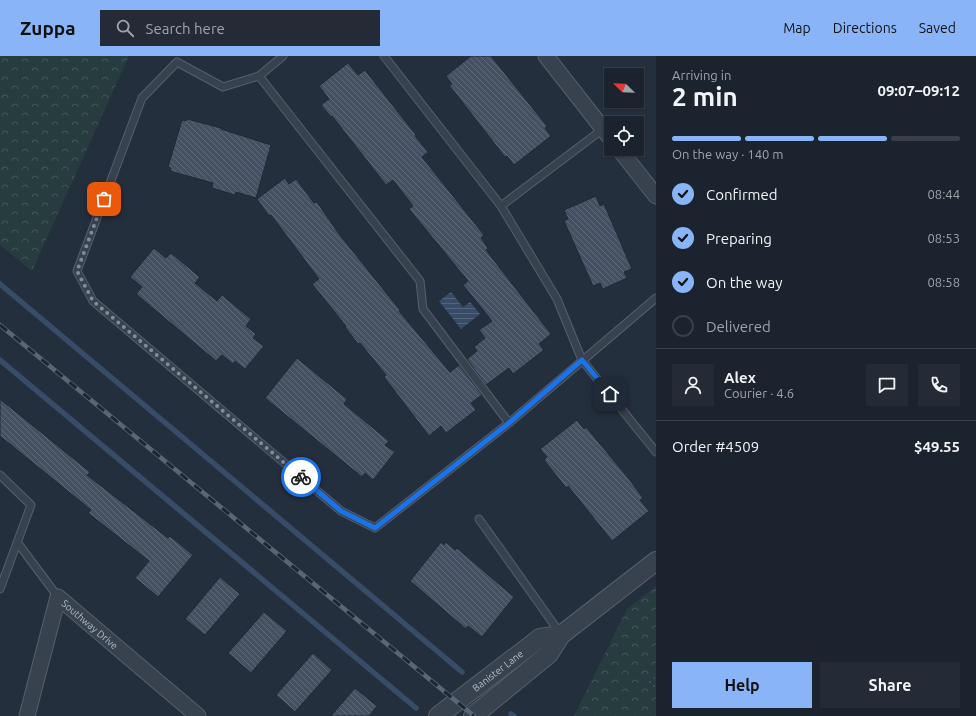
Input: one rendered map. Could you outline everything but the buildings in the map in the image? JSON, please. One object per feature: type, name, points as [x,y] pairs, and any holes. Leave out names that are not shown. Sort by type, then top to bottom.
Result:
[{"type":"street","points":[[546,56],[604,130]]},
{"type":"street","points":[[625,156],[656,196]]},
{"type":"street","name":"Banister Lane","points":[[473,716],[549,654],[561,635],[656,561]]},
{"type":"street","name":"Southway Drive","points":[[27,716],[58,597],[198,716]]},
{"type":"street","name":"Banister Lane","points":[[438,716],[540,638],[561,635]]},
{"type":"lane","points":[[283,56],[259,76],[223,87],[177,62],[142,98],[77,271],[93,301],[341,511],[375,528],[509,423],[656,298]]},
{"type":"lane","points":[[384,56],[501,206],[557,299],[582,360],[656,452]]},
{"type":"lane","points":[[259,76],[420,281],[423,309],[509,423]]},
{"type":"lane","points":[[501,206],[604,136]]},
{"type":"lane","points":[[0,475],[31,505],[0,589]]},
{"type":"lane","points":[[479,519],[561,635]]},
{"type":"lane","points":[[17,542],[58,597]]},
{"type":"green space","points":[[0,56],[129,56],[32,271],[0,245]]},
{"type":"green space","points":[[656,586],[656,676],[647,682],[656,690],[656,716],[574,716],[627,609]]},
{"type":"green space","points":[[656,676],[656,690],[647,682]]},
{"type":"water","points":[[451,292],[463,307],[470,302],[480,314],[461,329],[439,301]]},
{"type":"waterway","points":[[0,284],[462,672]]},
{"type":"waterway","points":[[0,360],[416,708]]},
{"type":"railway","points":[[0,325],[474,716]]},
{"type":"way so far","points":[[104,199],[77,271],[93,301],[301,477]]},
{"type":"route","points":[[301,477],[341,511],[375,528],[509,423],[582,360],[610,394]]}]
